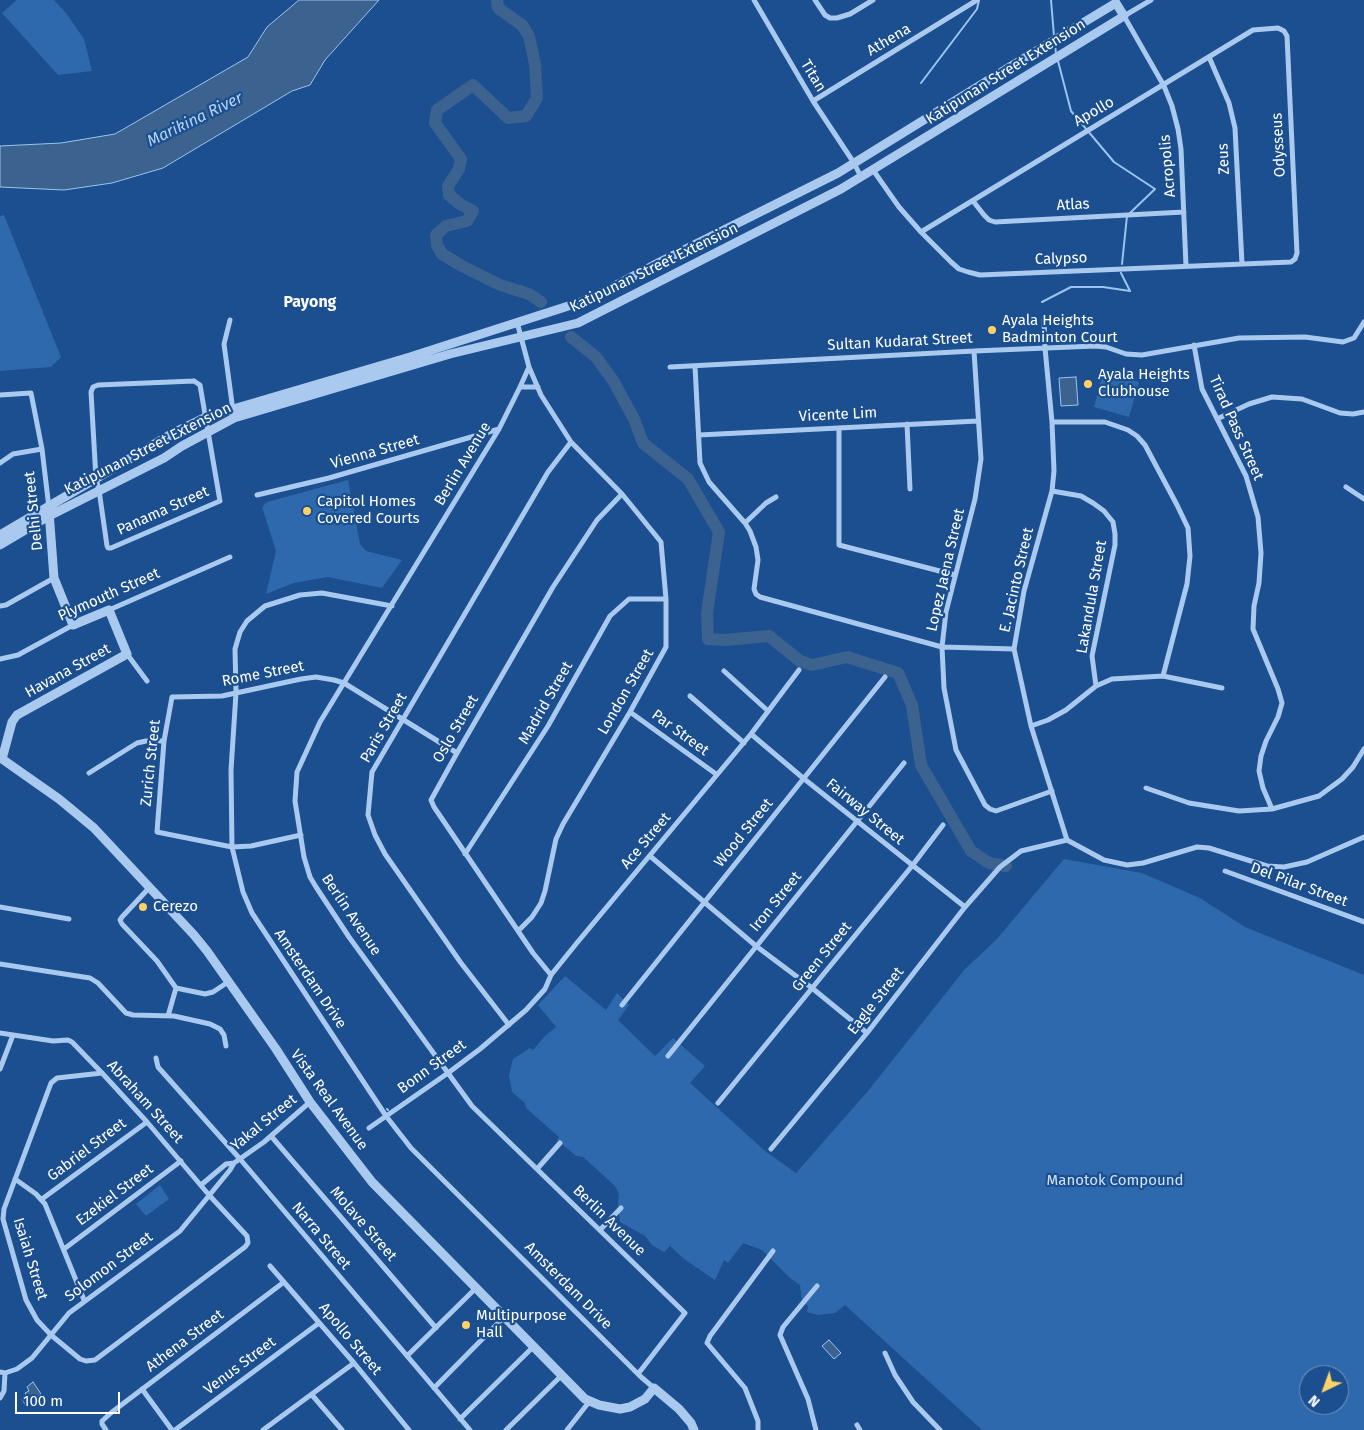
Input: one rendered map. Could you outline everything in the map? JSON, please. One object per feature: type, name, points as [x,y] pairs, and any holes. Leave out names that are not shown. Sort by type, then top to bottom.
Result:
[{"type":"street","name":"Titan","points":[[754,0],[813,101],[854,163],[861,177]]},
{"type":"street","points":[[816,0],[825,15],[830,18],[850,14],[872,0]]},
{"type":"street","name":"Athena","points":[[813,101],[977,0]]},
{"type":"street","name":"Katipunan Street Extension","points":[[0,545],[96,479],[175,432],[206,417],[233,408],[578,323],[841,189],[1151,0]]},
{"type":"street","points":[[1117,1],[1124,16]]},
{"type":"street","name":"Katipunan Street Extension","points":[[0,535],[164,458],[234,418],[590,300],[658,263],[809,189],[1117,1]]},
{"type":"street","name":"Acropolis","points":[[1124,16],[1164,86],[1172,106],[1181,149],[1186,266]]},
{"type":"street","name":"Apollo","points":[[921,232],[1254,30],[1278,28],[1284,30]]},
{"type":"street","name":"Odysseus","points":[[1284,30],[1287,36],[1289,76],[1297,254],[1295,259]]},
{"type":"street","name":"Zeus","points":[[1209,58],[1229,103],[1235,128],[1242,264]]},
{"type":"street","name":"Calypso","points":[[873,170],[899,207],[921,232],[959,268],[980,275],[1291,262],[1295,259]]},
{"type":"street","name":"Atlas","points":[[973,201],[989,220],[995,222],[1184,212]]},
{"type":"street","name":"E. Jacinto Street","points":[[1044,319],[1054,470],[1052,491],[1024,591],[1014,649],[1031,726],[1067,840]]},
{"type":"street","points":[[230,320],[224,344],[234,418]]},
{"type":"street","points":[[519,322],[528,367]]},
{"type":"street","name":"Sultan Kudarat Street","points":[[670,367],[1095,346],[1106,347],[1126,354],[1142,355],[1239,338],[1305,337],[1343,342],[1354,338],[1364,322]]},
{"type":"street","name":"Tirad Pass Street","points":[[1194,345],[1202,390],[1246,476],[1258,517],[1261,553],[1253,629],[1282,703],[1278,717],[1263,748],[1259,771],[1263,788],[1272,809]]},
{"type":"street","name":"Lopez Jaena Street","points":[[974,351],[981,459],[975,499],[946,612],[942,647],[944,688],[956,750],[985,805],[990,810],[996,811],[1052,791]]},
{"type":"street","points":[[695,366],[700,463],[709,482],[745,523],[756,547],[758,560],[754,589],[760,597],[942,647],[1014,649]]},
{"type":"street","name":"Berlin Avenue","points":[[528,367],[499,429],[320,722],[297,772],[295,801],[304,857],[310,878],[349,937],[472,1106],[685,1313],[638,1374]]},
{"type":"street","name":"London Street","points":[[518,931],[532,917],[540,903],[545,891],[556,839],[563,824],[630,712],[666,647],[666,599],[661,542],[622,494],[571,442],[528,367]]},
{"type":"street","points":[[99,490],[96,479],[91,392],[93,387],[98,385],[194,381],[200,385],[208,433]]},
{"type":"street","points":[[520,387],[538,387]]},
{"type":"street","name":"Delhi Street","points":[[0,395],[30,393],[42,449],[54,578],[73,625]]},
{"type":"street","points":[[1217,419],[1272,396],[1302,399],[1340,413],[1353,414],[1364,412]]},
{"type":"street","name":"Vicente Lim","points":[[699,435],[978,421]]},
{"type":"street","points":[[1052,422],[1105,422],[1128,430],[1137,436],[1145,445],[1178,505],[1188,528],[1190,556],[1188,584],[1162,676]]},
{"type":"street","points":[[907,424],[910,489]]},
{"type":"street","points":[[839,428],[839,545],[955,575]]},
{"type":"street","name":"Vienna Street","points":[[257,495],[328,478],[499,429]]},
{"type":"street","name":"Panama Street","points":[[99,490],[107,546],[111,548],[219,501],[208,433]]},
{"type":"street","name":"Paris Street","points":[[508,1025],[461,963],[385,854],[375,835],[368,815],[372,772],[548,472],[571,442]]},
{"type":"street","points":[[0,463],[13,454],[42,449]]},
{"type":"street","points":[[1346,488],[1364,498]]},
{"type":"street","name":"Lakandula Street","points":[[1052,491],[1081,496],[1093,503],[1104,511],[1113,522],[1116,534],[1114,554],[1092,656],[1096,686]]},
{"type":"street","name":"Oslo Street","points":[[551,975],[533,953],[431,800],[553,587],[597,520],[622,494]]},
{"type":"street","points":[[745,523],[766,503],[776,497]]},
{"type":"street","name":"Plymouth Street","points":[[0,659],[18,655],[73,625],[230,557]]},
{"type":"street","points":[[0,606],[6,605],[54,578]]},
{"type":"street","name":"Amsterdam Drive","points":[[392,606],[322,593],[300,595],[265,606],[247,621],[240,632],[235,649],[236,693],[231,770],[232,847],[243,892],[252,914],[386,1116],[411,1148],[654,1388]]},
{"type":"street","name":"Madrid Street","points":[[466,854],[548,726],[610,616],[629,599],[666,599]]},
{"type":"street","points":[[109,610],[127,654],[147,681]]},
{"type":"street","name":"Havana Street","points":[[1,762],[12,722],[17,715],[127,654]]},
{"type":"street","name":"Ace Street","points":[[508,1025],[526,1010],[545,989],[551,975],[716,774],[744,743],[799,670]]},
{"type":"street","points":[[724,671],[768,711]]},
{"type":"street","points":[[1031,726],[1048,720],[1066,710],[1096,686],[1112,679],[1162,676],[1222,688]]},
{"type":"street","name":"Rome Street","points":[[174,696],[222,696],[316,677],[334,680],[344,683],[457,753]]},
{"type":"street","name":"Wood Street","points":[[622,1005],[885,677]]},
{"type":"street","name":"Zurich Street","points":[[174,696],[171,698],[164,741],[157,830],[159,833],[232,847]]},
{"type":"street","points":[[690,696],[744,743]]},
{"type":"street","name":"Par Street","points":[[630,712],[716,774]]},
{"type":"street","name":"Fairway Street","points":[[751,734],[964,907]]},
{"type":"street","points":[[89,773],[137,743],[164,741]]},
{"type":"street","points":[[1146,788],[1190,803],[1239,811],[1272,809],[1319,796],[1342,779],[1353,767],[1364,749]]},
{"type":"street","name":"Vista Real Avenue","points":[[1,762],[58,799],[94,828],[198,939],[276,1049],[310,1102],[372,1182],[589,1402]]},
{"type":"street","name":"Iron Street","points":[[668,1056],[904,763]]},
{"type":"street","name":"Green Street","points":[[718,1103],[912,866],[943,824]]},
{"type":"street","points":[[232,847],[251,846],[301,835]]},
{"type":"street","points":[[1067,840],[1104,860],[1127,865],[1143,863],[1197,847],[1209,848],[1267,866],[1284,867],[1307,862],[1364,837]]},
{"type":"street","name":"Eagle Street","points":[[771,1149],[867,1033],[964,907],[1000,867],[1020,851],[1067,840]]},
{"type":"street","points":[[650,856],[756,946],[867,1033]]},
{"type":"street","name":"Del Pilar Street","points":[[1226,871],[1363,921]]},
{"type":"street","points":[[150,888],[120,920],[122,924],[158,961],[176,988],[205,994],[213,992],[228,982]]},
{"type":"street","points":[[0,907],[68,919]]},
{"type":"street","points":[[1363,921],[1364,914]]},
{"type":"street","points":[[0,964],[90,978],[98,983],[126,1013],[168,1016],[216,1026],[224,1035],[226,1046]]},
{"type":"street","points":[[168,1016],[176,988]]},
{"type":"street","name":"Bonn Street","points":[[369,1128],[448,1073],[508,1025]]},
{"type":"street","name":"Abraham Street","points":[[0,1033],[54,1041],[68,1040],[102,1073],[147,1122],[209,1195],[247,1236]]},
{"type":"street","points":[[0,1069],[13,1034]]},
{"type":"street","name":"Narra Street","points":[[156,1058],[158,1067],[240,1159],[470,1430]]},
{"type":"street","name":"Isaiah Street","points":[[102,1073],[58,1078],[51,1084],[4,1209],[3,1219],[26,1300],[38,1320],[51,1335],[80,1359],[86,1361],[95,1360],[245,1247],[248,1243],[247,1236]]},
{"type":"street","name":"Yakal Street","points":[[209,1195],[234,1163],[271,1136],[310,1102]]},
{"type":"street","name":"Gabriel Street","points":[[42,1200],[147,1122]]},
{"type":"street","name":"Molave Street","points":[[271,1136],[436,1328]]},
{"type":"street","points":[[537,1169],[560,1144]]},
{"type":"street","name":"Ezekiel Street","points":[[64,1249],[181,1161]]},
{"type":"street","name":"Yakal Street","points":[[201,1185],[226,1164],[234,1163]]},
{"type":"street","points":[[16,1179],[42,1200],[52,1218],[84,1300]]},
{"type":"street","name":"Solomon Street","points":[[2,1373],[17,1369],[32,1358],[69,1313],[84,1300],[180,1231],[209,1195]]},
{"type":"street","points":[[600,1230],[621,1208]]},
{"type":"street","points":[[758,1430],[758,1421],[746,1388],[707,1343],[710,1336],[773,1250]]},
{"type":"street","name":"Apollo Street","points":[[270,1266],[409,1430]]},
{"type":"street","name":"Athena Street","points":[[106,1430],[102,1421],[112,1412],[284,1282]]},
{"type":"street","points":[[816,1430],[808,1399],[780,1335],[783,1327],[817,1286]]},
{"type":"street","points":[[407,1356],[476,1288]]},
{"type":"street","points":[[434,1388],[504,1317]]},
{"type":"street","name":"Venus Street","points":[[174,1430],[319,1322]]},
{"type":"street","points":[[460,1419],[534,1346]]},
{"type":"street","points":[[885,1353],[895,1375],[913,1402],[940,1430]]},
{"type":"street","points":[[263,1430],[354,1363]]},
{"type":"street","points":[[0,1398],[4,1391],[2,1373]]},
{"type":"street","points":[[506,1430],[562,1375]]},
{"type":"street","points":[[567,1430],[589,1402],[617,1409],[630,1407],[645,1399],[654,1388],[679,1409],[691,1423],[694,1430]]},
{"type":"street","points":[[142,1389],[174,1430]]},
{"type":"street","points":[[312,1395],[342,1430]]},
{"type":"green space","points":[[17,0],[54,0],[66,13],[84,39],[92,71],[58,75],[2,13]]},
{"type":"green space","points":[[4,215],[61,357],[51,367],[0,371],[0,216]]},
{"type":"green space","points":[[1103,372],[1139,382],[1129,417],[1094,407]]},
{"type":"green space","points":[[348,480],[360,544],[366,551],[402,560],[382,588],[328,577],[294,583],[266,594],[276,551],[262,507],[267,502]]},
{"type":"green space","name":"Manotok Compound","points":[[1064,859],[1142,873],[1200,898],[1245,927],[1364,975],[1364,1430],[982,1430],[845,1305],[835,1313],[818,1315],[807,1312],[808,1306],[802,1301],[800,1285],[790,1278],[762,1250],[743,1243],[728,1263],[724,1260],[715,1280],[684,1259],[670,1246],[664,1252],[652,1245],[645,1236],[620,1222],[619,1194],[615,1186],[583,1157],[576,1156],[557,1140],[559,1137],[526,1108],[525,1103],[512,1092],[509,1075],[513,1059],[530,1048],[533,1050],[556,1027],[538,1005],[565,976],[606,1010],[617,993],[629,1005],[618,1020],[655,1056],[673,1038],[705,1066],[690,1083],[765,1151],[796,1173],[868,1091],[965,969],[996,940]]},
{"type":"green space","points":[[160,1185],[169,1199],[146,1216],[136,1204]]},
{"type":"water","name":"Marikina River","points":[[299,0],[379,0],[325,60],[310,85],[292,91],[163,168],[112,183],[64,190],[0,187],[0,146],[61,143],[115,134],[248,57],[267,27]]},
{"type":"water","points":[[1076,377],[1078,405],[1061,406],[1059,378]]},
{"type":"water","points":[[829,1340],[841,1353],[834,1359],[822,1346]]},
{"type":"water","points":[[33,1382],[41,1394],[26,1406],[22,1399],[26,1396],[25,1393],[29,1391],[27,1387]]},
{"type":"waterway","points":[[497,0],[498,8],[522,25],[529,36],[535,64],[537,98],[526,116],[508,118],[473,85],[437,110],[435,123],[461,159],[459,169],[448,186],[449,195],[473,211],[467,221],[446,226],[436,235],[437,245],[442,254],[462,266],[500,285],[529,294],[541,302]]},
{"type":"waterway","points":[[921,83],[977,9],[979,0]]},
{"type":"waterway","points":[[1051,0],[1054,36]]},
{"type":"waterway","points":[[1055,44],[1056,54]]},
{"type":"waterway","points":[[1058,61],[1071,111],[1114,162],[1155,189],[1130,213]]},
{"type":"waterway","points":[[1122,264],[1127,216]]},
{"type":"waterway","points":[[1042,302],[1071,287],[1103,287],[1130,291],[1121,273]]},
{"type":"waterway","points":[[571,337],[596,357],[614,382],[634,419],[643,443],[688,479],[719,532],[707,613],[708,639],[725,640],[769,636],[800,661],[812,665],[847,657],[898,673],[912,705],[921,765],[971,851],[989,863],[1006,866]]},
{"type":"place","name":"Ayala Heights Badminton Court","points":[[992,330]]},
{"type":"place","name":"Ayala Heights Clubhouse","points":[[1088,384]]},
{"type":"place","name":"Capitol Homes Covered Courts","points":[[307,511]]},
{"type":"place","name":"Cerezo","points":[[143,907]]},
{"type":"place","name":"Multipurpose Hall","points":[[466,1325]]},
{"type":"district","name":"Payong","points":[[310,303]]}]
